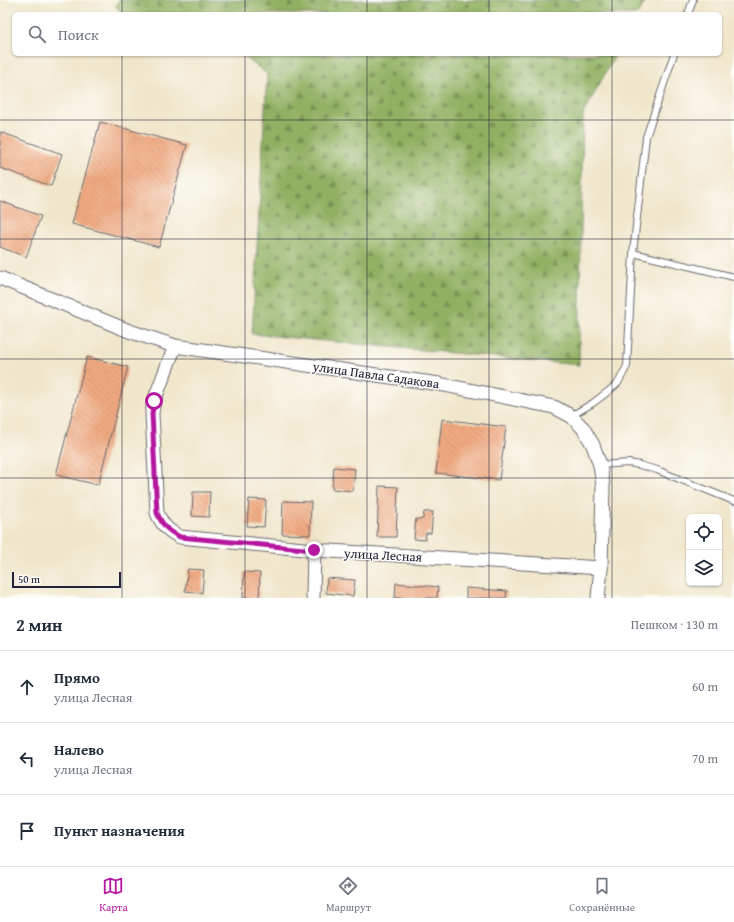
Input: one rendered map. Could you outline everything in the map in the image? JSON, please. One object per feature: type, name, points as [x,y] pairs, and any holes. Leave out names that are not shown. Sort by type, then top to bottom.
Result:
[{"type":"street","name":"улица Павла Садакова","points":[[0,278],[130,331],[174,346],[439,384],[554,407],[571,416],[582,428],[593,444],[600,465],[603,486],[601,568],[598,598]]},
{"type":"street","name":"улица Лесная","points":[[174,346],[154,401],[152,414],[157,513],[163,525],[169,532],[180,537],[314,550],[601,568]]},
{"type":"street","points":[[312,598],[314,550]]},
{"type":"lane","points":[[689,12],[693,0]]},
{"type":"lane","points":[[571,416],[593,403],[618,383],[627,366],[633,253],[646,137],[673,56]]},
{"type":"lane","points":[[633,253],[734,277]]},
{"type":"lane","points":[[600,465],[629,463],[639,465],[657,470],[734,500]]},
{"type":"green space","points":[[119,0],[646,0],[639,12],[121,12],[116,7]]},
{"type":"green space","points":[[244,56],[615,56],[583,114],[579,365],[252,334],[267,74]]},
{"type":"building","points":[[100,122],[187,145],[159,247],[72,224]]},
{"type":"building","points":[[0,132],[62,154],[51,186],[0,168]]},
{"type":"building","points":[[0,201],[41,216],[26,257],[0,247]]},
{"type":"building","points":[[87,357],[128,367],[98,485],[56,475]]},
{"type":"building","points":[[442,419],[506,427],[499,480],[436,473]]},
{"type":"building","points":[[334,467],[355,469],[353,491],[332,489]]},
{"type":"building","points":[[379,486],[398,487],[396,537],[377,537]]},
{"type":"building","points":[[193,492],[210,492],[209,517],[192,516]]},
{"type":"building","points":[[249,499],[266,500],[264,527],[247,526]]},
{"type":"building","points":[[283,501],[311,502],[310,535],[282,534]]},
{"type":"building","points":[[424,512],[433,512],[431,533],[426,533],[425,540],[414,539],[416,519],[423,519]]},
{"type":"building","points":[[188,569],[204,570],[202,593],[185,591]]},
{"type":"building","points":[[244,572],[260,573],[259,598],[243,598]]},
{"type":"building","points":[[327,578],[355,580],[353,596],[326,593]]},
{"type":"building","points":[[396,583],[438,587],[437,598],[395,598]]},
{"type":"building","points":[[466,588],[507,591],[506,598],[466,598]]},
{"type":"route","points":[[154,401],[152,414],[157,513],[163,525],[169,532],[180,537],[314,550]]}]
